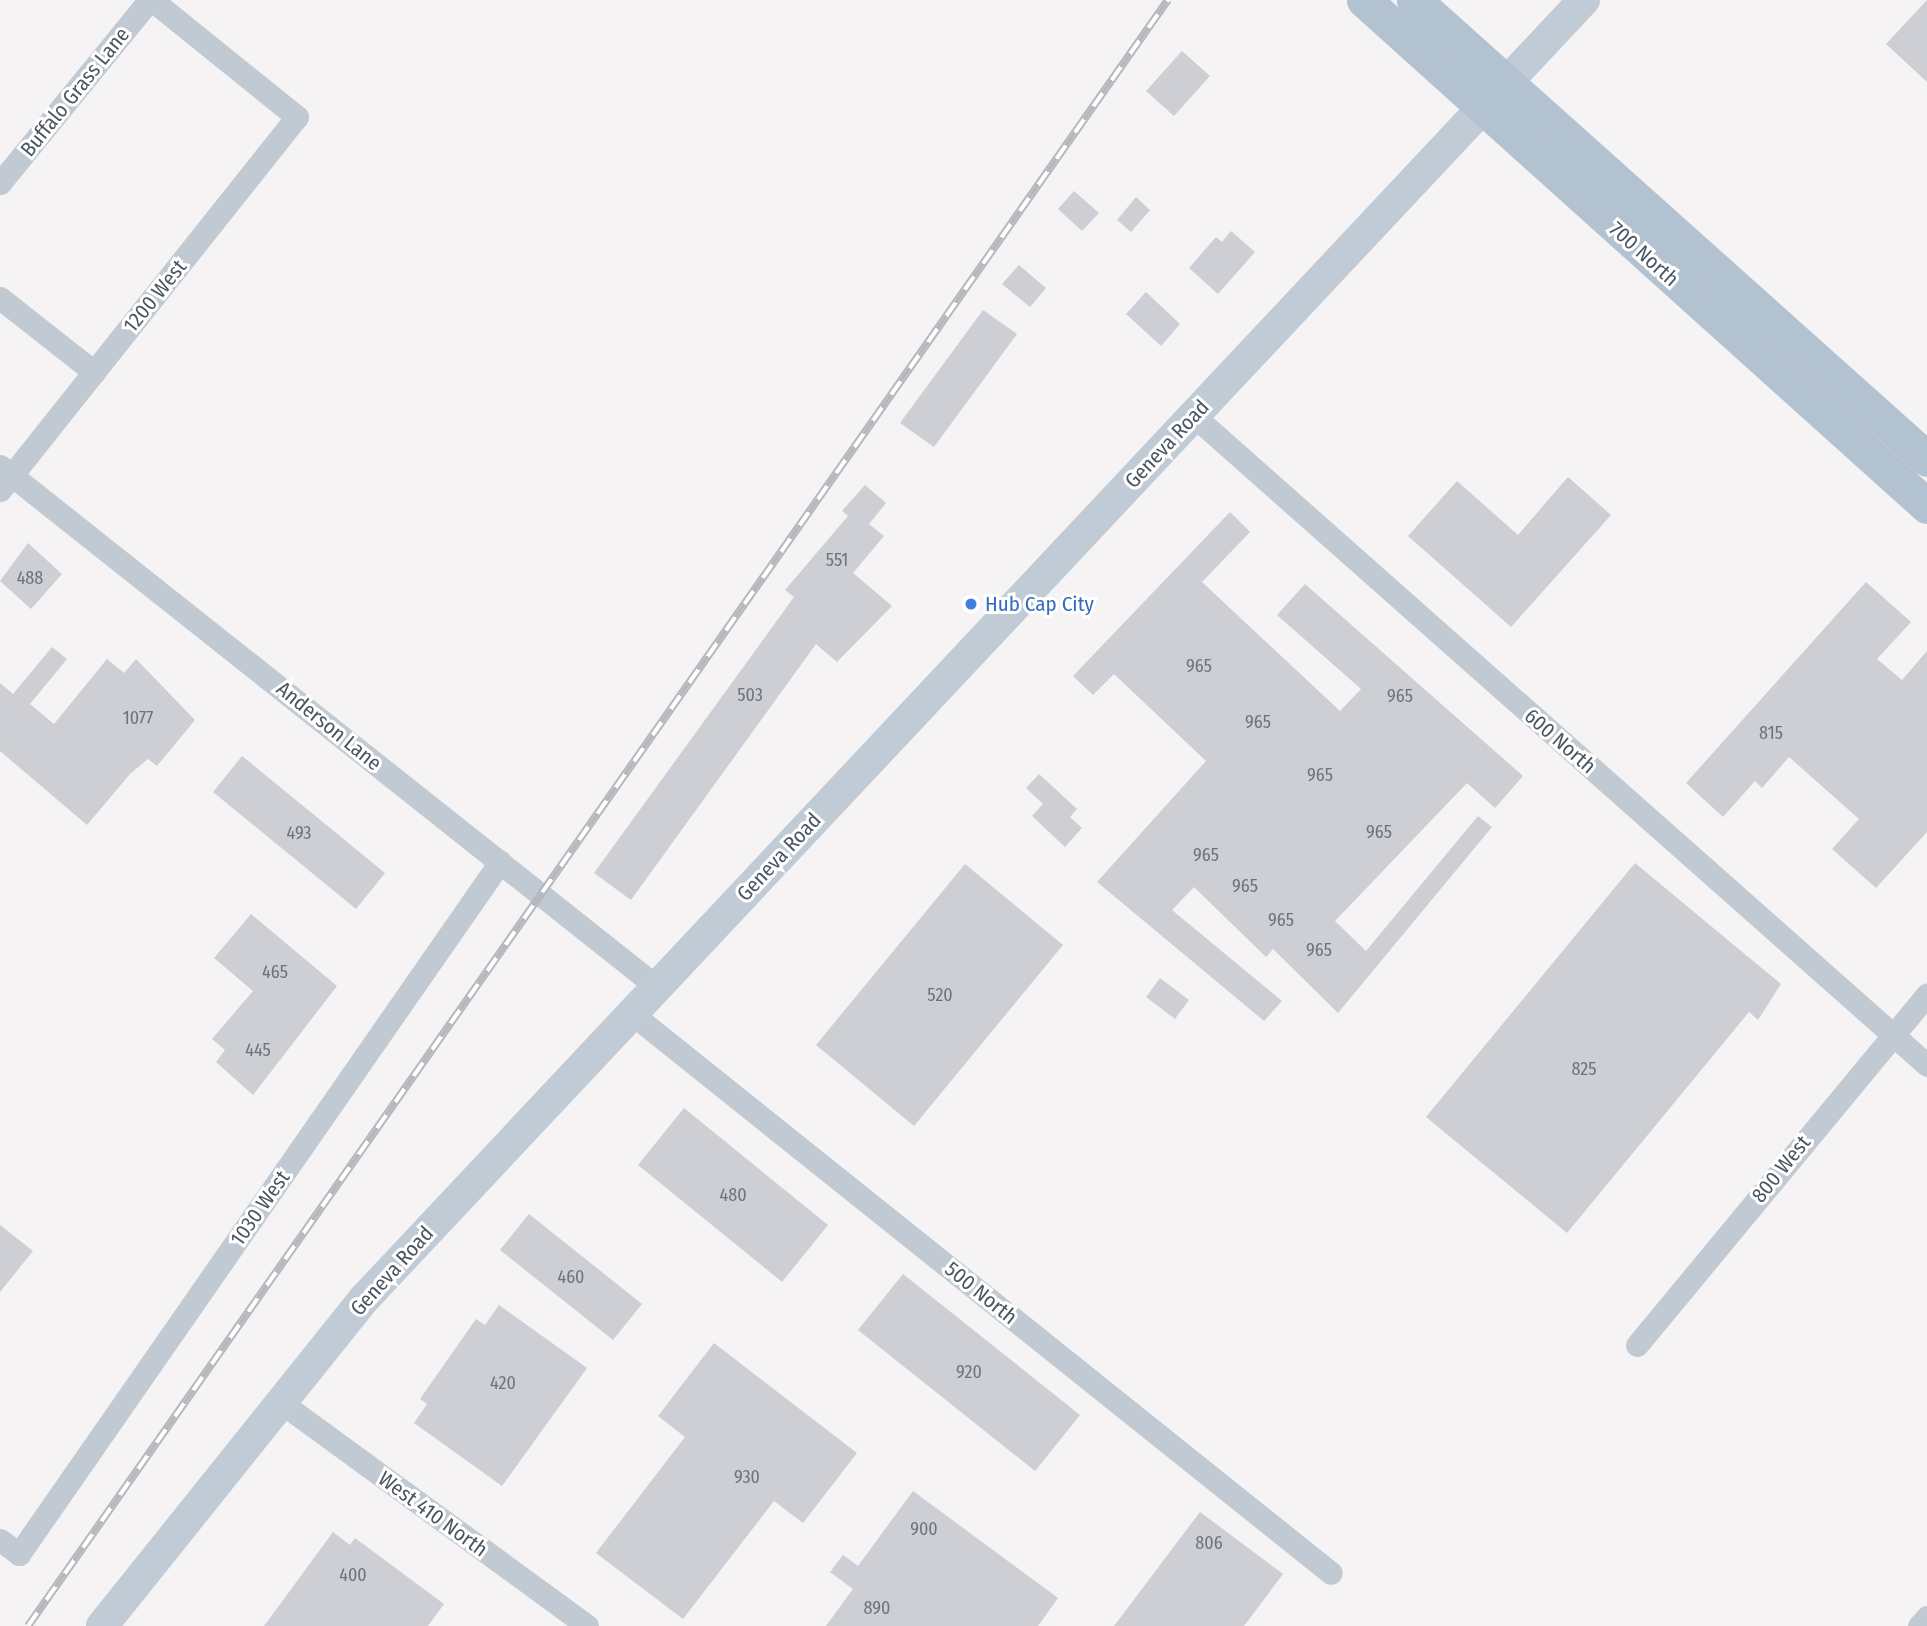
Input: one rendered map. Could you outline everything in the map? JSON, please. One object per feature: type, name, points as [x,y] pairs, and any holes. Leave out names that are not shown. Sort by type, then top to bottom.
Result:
[{"type":"main road","name":"700 North","points":[[1364,0],[1481,108],[1927,506]]},
{"type":"main road","name":"700 North","points":[[1414,0],[1927,459]]},
{"type":"main road","points":[[1507,83],[1584,0]]},
{"type":"main road","name":"Geneva Road","points":[[102,1626],[278,1401],[365,1298],[1507,83]]},
{"type":"street","name":"1200 West","points":[[4,477],[94,372],[298,117],[150,0]]},
{"type":"street","name":"Buffalo Grass Lane","points":[[0,183],[150,0]]},
{"type":"street","points":[[0,298],[94,372]]},
{"type":"street","name":"600 North","points":[[1194,416],[1927,1065]]},
{"type":"street","name":"Anderson Lane","points":[[4,477],[657,987]]},
{"type":"street","name":"1030 West","points":[[0,1540],[19,1553],[500,862]]},
{"type":"street","name":"800 West","points":[[1637,1345],[1927,995]]},
{"type":"street","name":"500 North","points":[[631,1013],[1331,1573]]},
{"type":"street","name":"West 410 North","points":[[278,1401],[587,1626]]},
{"type":"street","points":[[1919,1626],[1927,1616]]},
{"type":"building","points":[[1927,0],[1927,82],[1886,44]]},
{"type":"building","points":[[1182,51],[1210,76],[1174,116],[1146,91]]},
{"type":"building","points":[[1074,191],[1099,213],[1082,231],[1058,209]]},
{"type":"building","points":[[1136,197],[1150,210],[1131,232],[1117,220]]},
{"type":"building","points":[[1231,231],[1255,252],[1218,294],[1189,268],[1216,237],[1222,242]]},
{"type":"building","points":[[1019,265],[1046,288],[1030,307],[1002,284]]},
{"type":"building","points":[[1146,292],[1180,324],[1161,346],[1126,314]]},
{"type":"building","points":[[983,310],[1017,334],[934,447],[900,423]]},
{"type":"building","points":[[1568,477],[1611,515],[1511,627],[1408,536],[1457,481],[1518,535]]},
{"type":"building","points":[[865,485],[886,503],[869,524],[884,536],[853,573],[892,606],[837,662],[816,644],[631,900],[594,873],[794,597],[785,590],[848,516],[842,511]]},
{"type":"building","points":[[1230,512],[1250,532],[1202,582],[1340,711],[1361,689],[1277,615],[1305,584],[1523,776],[1495,808],[1467,783],[1335,921],[1366,951],[1478,816],[1492,827],[1338,1013],[1273,949],[1266,957],[1194,887],[1172,910],[1282,1001],[1264,1021],[1097,882],[1206,761],[1114,674],[1093,695],[1073,676]]},
{"type":"building","points":[[28,543],[62,574],[31,609],[0,581]]},
{"type":"building","points":[[1866,582],[1911,622],[1877,659],[1902,680],[1927,651],[1927,832],[1876,888],[1832,849],[1859,819],[1789,757],[1762,788],[1755,781],[1723,817],[1686,783]]},
{"type":"building","points":[[52,647],[67,659],[30,704],[54,724],[107,659],[124,673],[136,659],[195,720],[157,766],[148,759],[130,774],[87,825],[0,751],[0,683],[13,694]]},
{"type":"building","points":[[242,756],[385,873],[356,909],[213,792]]},
{"type":"building","points":[[1039,774],[1077,809],[1070,817],[1082,828],[1065,847],[1032,816],[1043,804],[1026,788]]},
{"type":"building","points":[[1635,863],[1781,984],[1758,1020],[1749,1012],[1567,1233],[1426,1117]]},
{"type":"building","points":[[965,864],[1063,945],[914,1126],[816,1045]]},
{"type":"building","points":[[251,914],[337,986],[253,1095],[216,1062],[225,1050],[212,1039],[253,991],[214,958]]},
{"type":"building","points":[[1160,978],[1189,1000],[1175,1019],[1146,997]]},
{"type":"building","points":[[684,1108],[828,1225],[782,1282],[638,1165]]},
{"type":"building","points":[[529,1214],[642,1304],[613,1340],[500,1250]]},
{"type":"building","points":[[0,1225],[33,1251],[0,1292]]},
{"type":"building","points":[[903,1274],[1080,1415],[1035,1471],[858,1330]]},
{"type":"building","points":[[499,1305],[587,1368],[502,1486],[414,1423],[427,1404],[420,1399],[476,1319],[485,1325]]},
{"type":"building","points":[[714,1343],[857,1453],[803,1523],[774,1501],[683,1619],[596,1553],[685,1437],[658,1416]]},
{"type":"building","points":[[913,1491],[1058,1598],[1038,1626],[826,1626],[853,1589],[830,1572],[843,1555],[858,1566]]},
{"type":"building","points":[[1200,1512],[1283,1574],[1244,1626],[1114,1626]]},
{"type":"building","points":[[333,1532],[350,1545],[355,1538],[444,1604],[428,1626],[264,1626]]},
{"type":"railway","points":[[28,1626],[1168,0]]},
{"type":"place","name":"Hub Cap City","points":[[971,604]]}]
